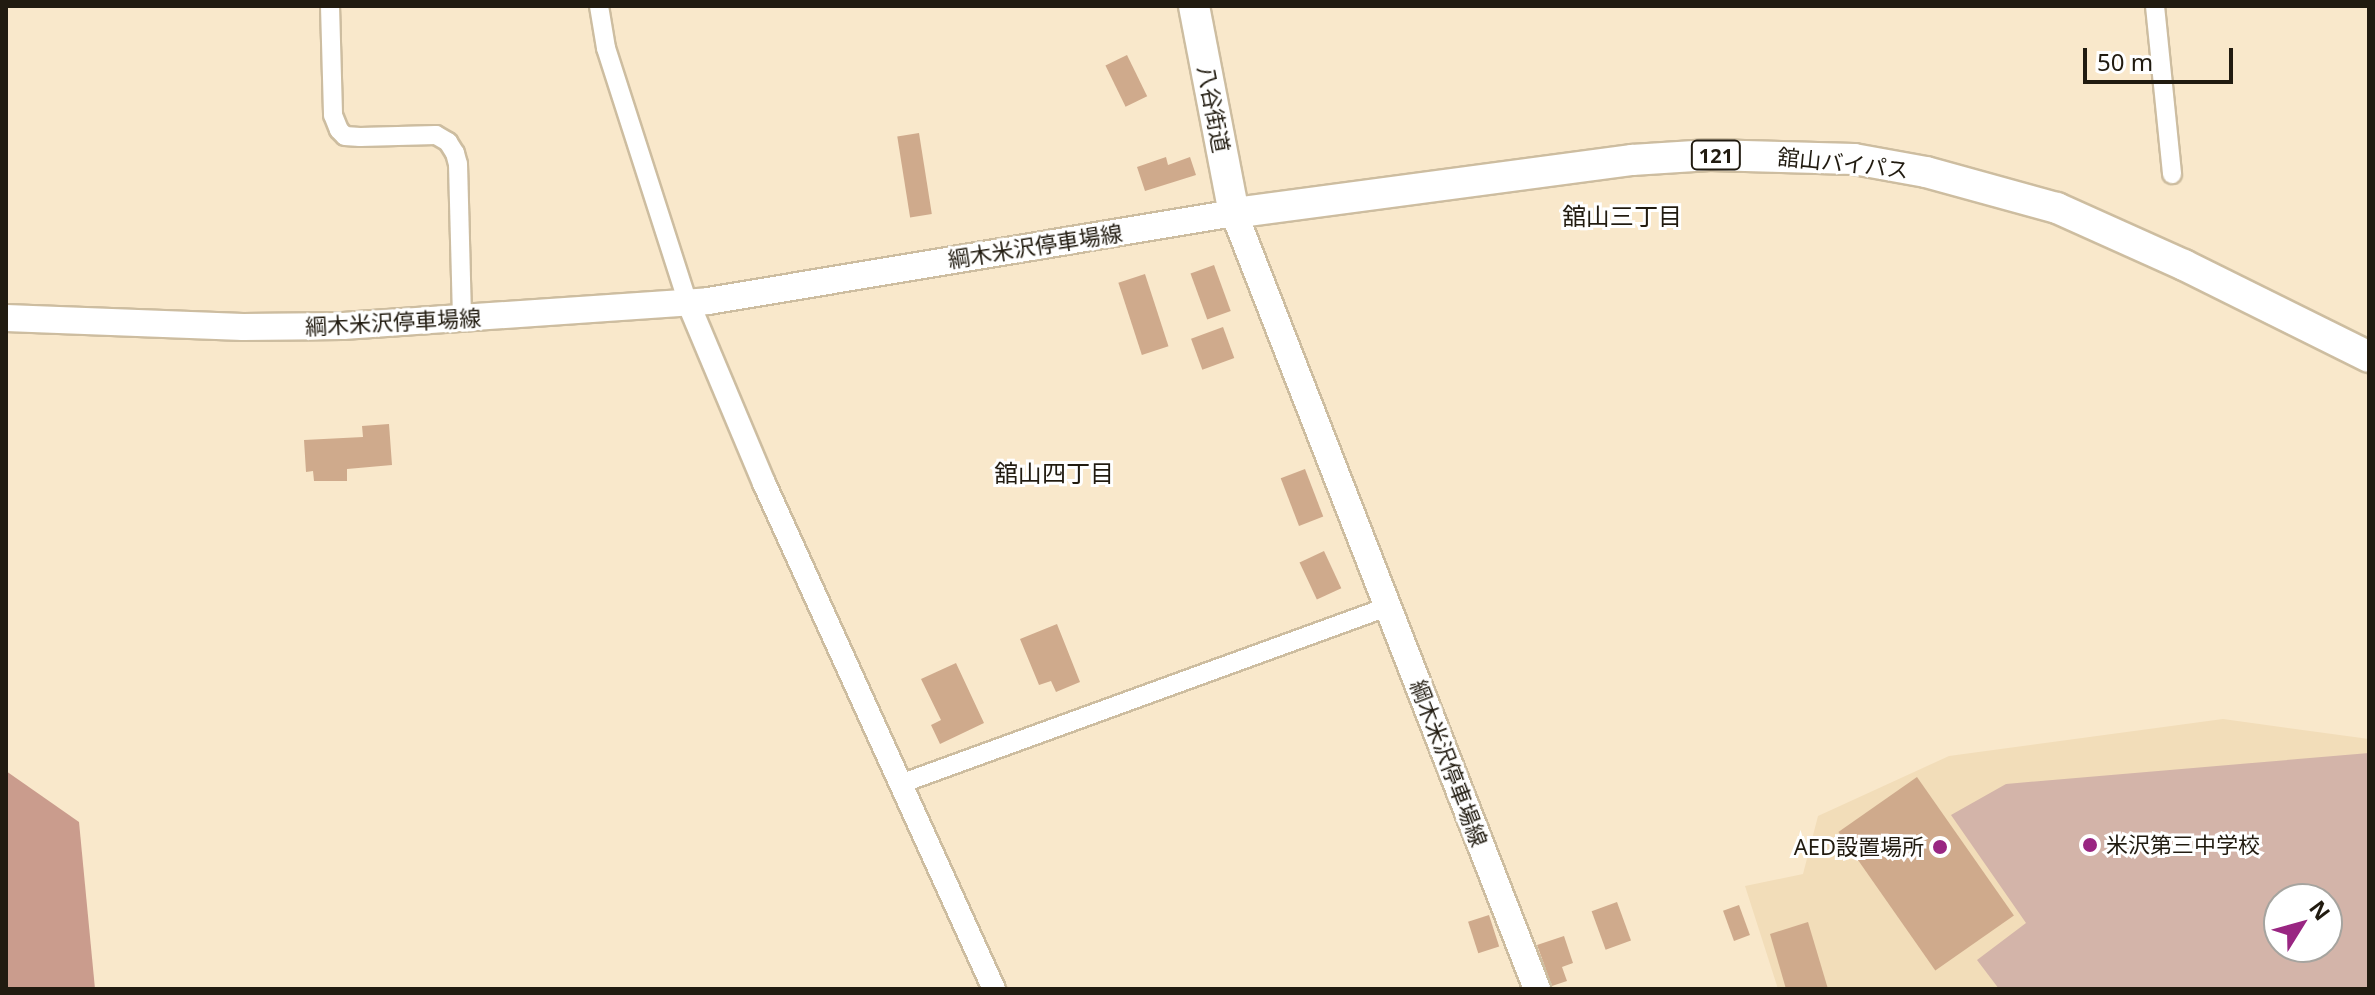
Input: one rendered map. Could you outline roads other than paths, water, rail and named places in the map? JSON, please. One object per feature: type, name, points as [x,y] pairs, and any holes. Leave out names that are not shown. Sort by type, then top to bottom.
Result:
[{"type":"highway","name":"八谷街道","points":[[1194,6],[1234,213]]},
{"type":"highway","name":"舘山バイパス","points":[[1234,213],[1632,160],[1710,155],[1854,159],[1991,188],[2057,208],[2184,265],[2369,357]]},
{"type":"main road","name":"綱木米沢停車場線","points":[[6,318],[243,327],[462,320],[687,300],[708,301],[1234,213],[1537,989]]},
{"type":"street","points":[[330,6],[333,115],[339,130],[345,136],[360,137],[436,135],[448,142],[455,153],[458,164],[462,320]]},
{"type":"street","points":[[599,6],[606,48],[687,300],[764,483],[994,989]]},
{"type":"street","points":[[2155,6],[2172,174]]},
{"type":"street","points":[[900,784],[1387,607]]},
{"type":"place","name":"米沢第三中学校","points":[[2090,845]]},
{"type":"place","name":"AED設置場所","points":[[1940,847]]},
{"type":"district","name":"舘山三丁目","points":[[1622,216]]},
{"type":"district","name":"舘山四丁目","points":[[1054,473]]}]
